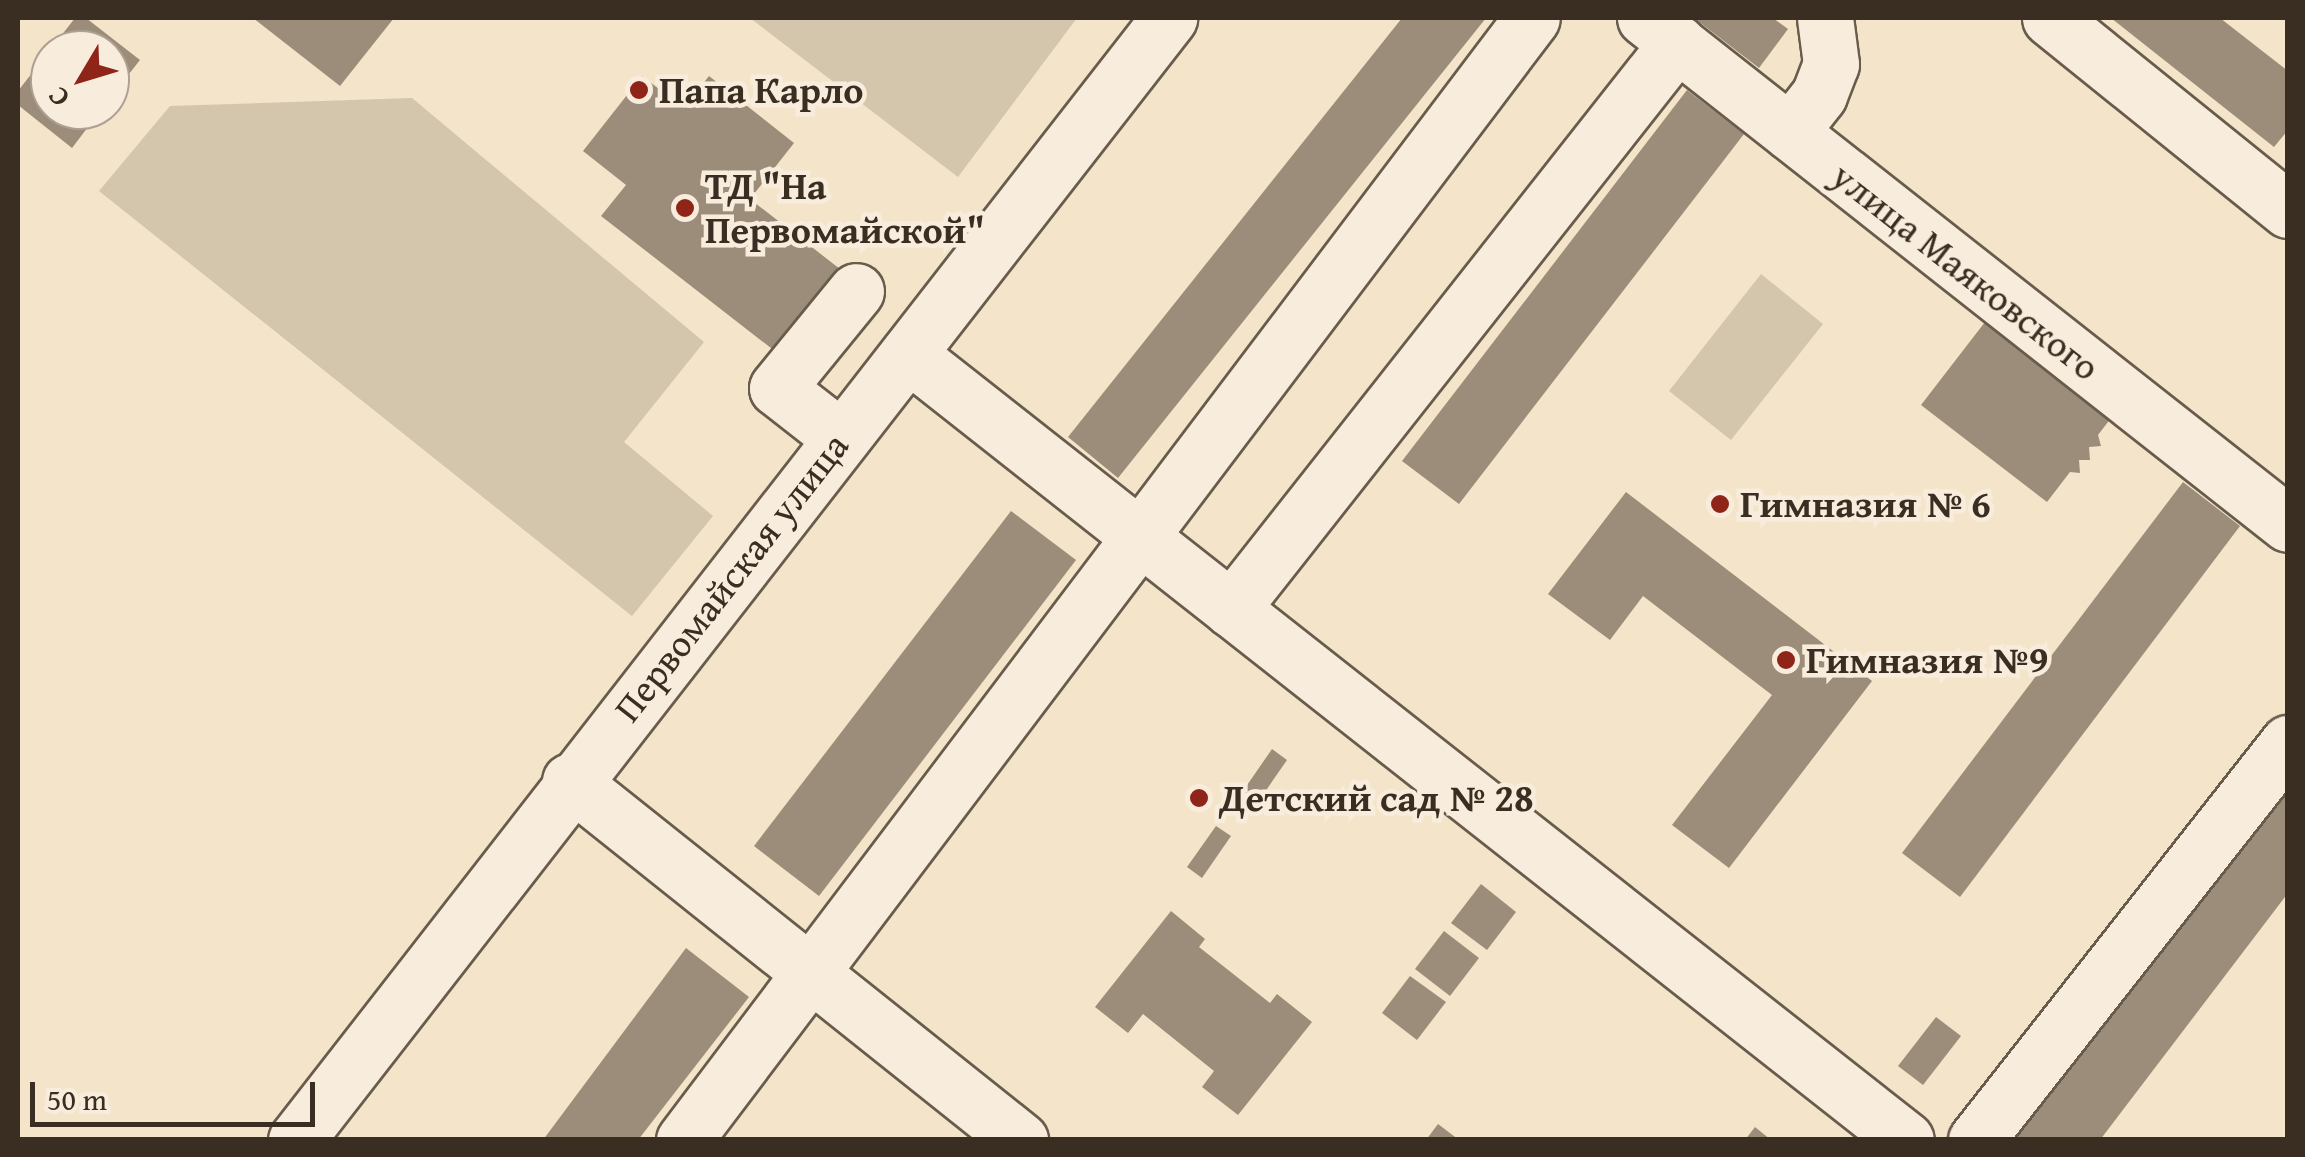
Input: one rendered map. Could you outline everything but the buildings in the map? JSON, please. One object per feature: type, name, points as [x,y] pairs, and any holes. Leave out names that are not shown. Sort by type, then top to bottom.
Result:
[{"type":"street","name":"Первомайская улица","points":[[296,1140],[570,780],[1169,18]]},
{"type":"street","points":[[684,1140],[807,972],[1532,18]]},
{"type":"street","points":[[1790,132],[1820,95],[1831,64],[1825,18]]},
{"type":"street","points":[[2050,18],[2288,210]]},
{"type":"street","points":[[1231,610],[1661,30]]},
{"type":"street","name":"улица Маяковского","points":[[1661,30],[2288,524]]},
{"type":"street","points":[[841,438],[777,388],[856,291]]},
{"type":"street","points":[[908,354],[1906,1140]]},
{"type":"street","points":[[1976,1140],[2288,743]]},
{"type":"street","points":[[570,780],[1020,1140]]},
{"type":"shaded area","points":[[750,18],[1077,18],[958,177]]},
{"type":"shaded area","points":[[412,98],[704,342],[624,442],[713,516],[632,616],[99,191],[170,106]]},
{"type":"shaded area","points":[[1761,274],[1823,324],[1731,440],[1669,391]]},
{"type":"place","name":"Папа Карло","points":[[639,90]]},
{"type":"place","name":"ТД \"На Первомайской\"","points":[[685,208]]},
{"type":"place","name":"Гимназия № 6","points":[[1720,504]]},
{"type":"place","name":"Гимназия №9","points":[[1786,660]]},
{"type":"place","name":"Детский сад № 28","points":[[1199,798]]}]
